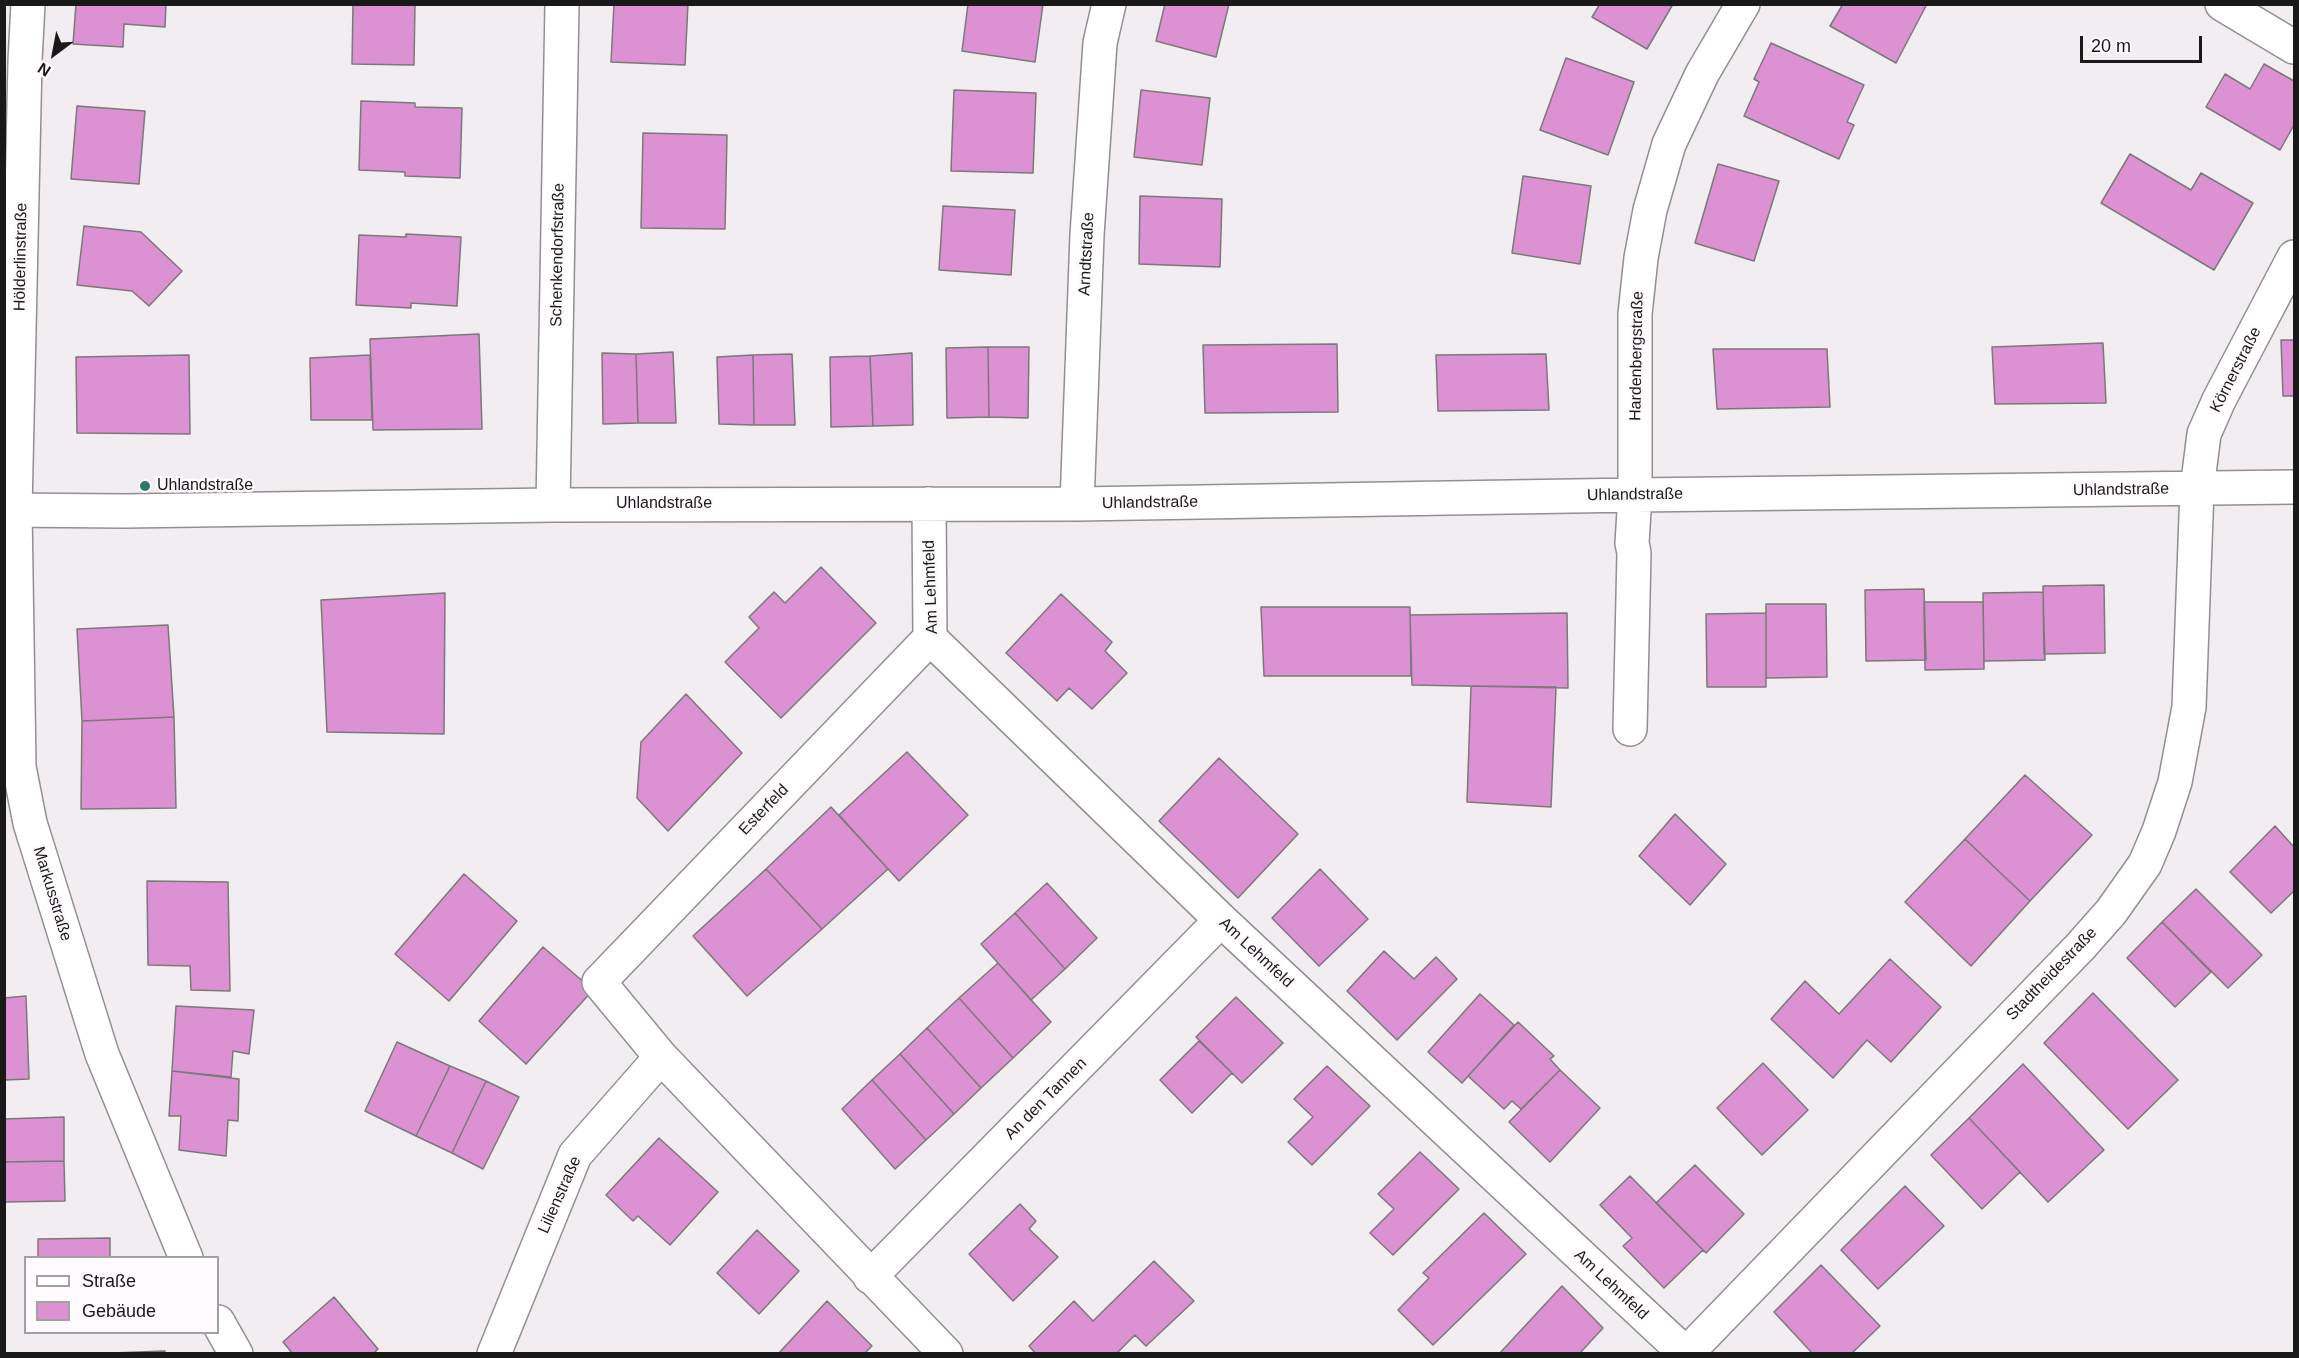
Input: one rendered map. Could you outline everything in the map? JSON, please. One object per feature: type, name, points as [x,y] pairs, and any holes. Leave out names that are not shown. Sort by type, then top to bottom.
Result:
[{"type":"street","name":"Hölderlinstraße","points":[[10,510],[28,4]]},
{"type":"street","name":"Schenkendorfstraße","points":[[553,505],[562,4]]},
{"type":"street","name":"Arndtstraße","points":[[1077,504],[1087,235],[1100,43],[1109,4]]},
{"type":"street","name":"Hardenbergstraße","points":[[1630,729],[1634,553],[1632,543],[1635,495],[1635,314],[1641,258],[1650,210],[1670,144],[1702,74],[1743,4]]},
{"type":"street","points":[[2222,4],[2295,47]]},
{"type":"street","name":"Körnerstraße","points":[[2197,489],[2204,434],[2218,400],[2295,257]]},
{"type":"street","name":"Uhlandstraße","points":[[10,510],[125,511],[553,505],[1077,504],[2295,487]]},
{"type":"street","name":"Stadtheidestraße","points":[[1686,1353],[2080,947],[2111,912],[2145,864],[2159,831],[2175,782],[2189,707],[2197,489]]},
{"type":"street","name":"Am Lehmfeld","points":[[930,504],[930,638],[1221,921],[1686,1353]]},
{"type":"street","name":"Markusstraße","points":[[10,510],[19,767],[30,823],[102,1054],[186,1256]]},
{"type":"street","name":"Esterfeld","points":[[661,1057],[599,982],[930,638]]},
{"type":"street","name":"An den Tannen","points":[[870,1277],[1221,921]]},
{"type":"street","points":[[661,1057],[870,1277],[946,1353]]},
{"type":"street","name":"Lilienstraße","points":[[494,1353],[575,1155],[661,1057]]},
{"type":"street","points":[[219,1324],[236,1353]]},
{"type":"building","points":[[76,4],[166,4],[165,27],[124,24],[123,47],[73,44]]},
{"type":"building","points":[[353,4],[415,4],[414,65],[352,64]]},
{"type":"building","points":[[614,4],[688,4],[685,65],[611,62]]},
{"type":"building","points":[[968,4],[1043,4],[1035,62],[962,51]]},
{"type":"building","points":[[1165,4],[1229,4],[1216,57],[1156,41]]},
{"type":"building","points":[[1600,4],[1673,4],[1647,49],[1592,17]]},
{"type":"building","points":[[1843,4],[1927,4],[1896,63],[1830,26]]},
{"type":"building","points":[[1771,43],[1864,85],[1847,122],[1854,125],[1839,159],[1744,116],[1759,82],[1754,79]]},
{"type":"building","points":[[1566,58],[1634,82],[1608,155],[1540,130]]},
{"type":"building","points":[[2264,64],[2294,81],[2294,125],[2280,150],[2206,107],[2225,74],[2250,89]]},
{"type":"building","points":[[954,90],[1036,93],[1033,173],[951,171]]},
{"type":"building","points":[[1141,90],[1210,98],[1202,165],[1134,157]]},
{"type":"building","points":[[361,101],[415,103],[415,107],[462,108],[460,178],[405,176],[405,172],[359,170]]},
{"type":"building","points":[[77,106],[145,111],[139,184],[71,179]]},
{"type":"building","points":[[643,133],[727,135],[725,229],[641,228]]},
{"type":"building","points":[[2130,154],[2191,190],[2201,173],[2253,203],[2214,270],[2101,203]]},
{"type":"building","points":[[1718,164],[1779,181],[1754,261],[1695,243]]},
{"type":"building","points":[[1523,176],[1591,186],[1580,264],[1512,253]]},
{"type":"building","points":[[1140,196],[1222,199],[1220,267],[1139,264]]},
{"type":"building","points":[[943,206],[1015,210],[1011,275],[939,270]]},
{"type":"building","points":[[84,226],[141,232],[182,271],[149,306],[132,291],[77,285]]},
{"type":"building","points":[[406,234],[461,237],[457,306],[411,303],[411,308],[356,305],[359,235],[406,237]]},
{"type":"building","points":[[479,334],[482,429],[373,430],[370,339]]},
{"type":"building","points":[[2281,340],[2294,340],[2294,396],[2283,396]]},
{"type":"building","points":[[2103,343],[2106,403],[1995,404],[1992,347]]},
{"type":"building","points":[[1337,344],[1338,412],[1205,413],[1203,345]]},
{"type":"building","points":[[988,347],[989,417],[947,418],[946,348]]},
{"type":"building","points":[[988,347],[1029,347],[1028,418],[989,417]]},
{"type":"building","points":[[1713,349],[1827,349],[1830,407],[1717,409]]},
{"type":"building","points":[[673,352],[676,423],[638,423],[636,354]]},
{"type":"building","points":[[602,353],[636,354],[638,423],[603,424]]},
{"type":"building","points":[[912,353],[913,425],[873,426],[870,356]]},
{"type":"building","points":[[792,354],[795,425],[754,425],[753,355]]},
{"type":"building","points":[[1546,354],[1549,410],[1438,411],[1436,355]]},
{"type":"building","points":[[189,355],[190,434],[77,433],[76,357]]},
{"type":"building","points":[[370,355],[372,420],[311,420],[310,358]]},
{"type":"building","points":[[753,355],[754,425],[719,424],[717,357]]},
{"type":"building","points":[[870,356],[873,426],[831,427],[830,357]]},
{"type":"building","points":[[821,567],[876,623],[781,718],[725,662],[759,628],[749,617],[774,592],[785,603]]},
{"type":"building","points":[[2104,585],[2105,653],[2044,654],[2043,586]]},
{"type":"building","points":[[1924,589],[1926,660],[1866,661],[1865,590]]},
{"type":"building","points":[[2043,592],[2045,660],[1984,661],[1983,593]]},
{"type":"building","points":[[445,593],[444,734],[327,732],[321,600]]},
{"type":"building","points":[[1061,594],[1112,642],[1105,651],[1127,673],[1092,709],[1069,688],[1057,701],[1006,653]]},
{"type":"building","points":[[1924,602],[1983,602],[1984,669],[1925,670]]},
{"type":"building","points":[[1766,604],[1826,604],[1827,677],[1766,678]]},
{"type":"building","points":[[1261,607],[1410,607],[1411,676],[1264,676]]},
{"type":"building","points":[[1567,613],[1568,688],[1412,685],[1410,615]]},
{"type":"building","points":[[1766,613],[1766,687],[1707,687],[1706,614]]},
{"type":"building","points":[[168,625],[174,717],[82,721],[77,629]]},
{"type":"building","points":[[1471,686],[1556,687],[1551,807],[1467,802]]},
{"type":"building","points":[[686,694],[742,753],[668,831],[637,798],[641,742]]},
{"type":"building","points":[[174,717],[176,808],[81,809],[82,721]]},
{"type":"building","points":[[907,752],[968,815],[899,881],[839,815]]},
{"type":"building","points":[[1219,758],[1298,834],[1238,898],[1159,821]]},
{"type":"building","points":[[2025,775],[2092,835],[2030,901],[1965,839]]},
{"type":"building","points":[[831,807],[888,869],[822,929],[766,869]]},
{"type":"building","points":[[1675,814],[1726,864],[1690,905],[1639,856]]},
{"type":"building","points":[[2275,826],[2294,847],[2294,891],[2271,913],[2230,872]]},
{"type":"building","points":[[1965,839],[2030,901],[1971,966],[1905,902]]},
{"type":"building","points":[[766,869],[822,929],[747,996],[693,936]]},
{"type":"building","points":[[1320,869],[1368,919],[1319,966],[1272,918]]},
{"type":"building","points":[[464,874],[517,921],[449,1001],[395,954]]},
{"type":"building","points":[[147,881],[228,882],[230,991],[191,990],[190,966],[148,965]]},
{"type":"building","points":[[1047,883],[1097,938],[1065,969],[1015,913]]},
{"type":"building","points":[[2196,889],[2262,955],[2228,988],[2162,922]]},
{"type":"building","points":[[1015,913],[1065,969],[1031,1000],[981,944]]},
{"type":"building","points":[[2162,922],[2211,972],[2175,1007],[2127,958]]},
{"type":"building","points":[[543,947],[593,990],[526,1064],[479,1021]]},
{"type":"building","points":[[1384,951],[1414,979],[1436,957],[1457,979],[1397,1040],[1347,991]]},
{"type":"building","points":[[1890,959],[1941,1007],[1891,1062],[1867,1040],[1833,1078],[1771,1019],[1805,981],[1839,1014]]},
{"type":"building","points":[[998,963],[1051,1022],[1013,1058],[959,998]]},
{"type":"building","points":[[2093,993],[2178,1080],[2128,1129],[2044,1043]]},
{"type":"building","points":[[1480,994],[1514,1025],[1462,1083],[1428,1052]]},
{"type":"building","points":[[26,996],[29,1079],[4,1080],[4,998]]},
{"type":"building","points":[[1236,997],[1283,1043],[1242,1083],[1196,1037]]},
{"type":"building","points":[[959,998],[1013,1058],[981,1088],[927,1028]]},
{"type":"building","points":[[176,1006],[254,1010],[249,1054],[233,1051],[231,1077],[172,1071]]},
{"type":"building","points":[[1518,1022],[1554,1056],[1550,1059],[1560,1070],[1521,1109],[1512,1101],[1504,1109],[1468,1076]]},
{"type":"building","points":[[927,1028],[981,1088],[954,1114],[900,1054]]},
{"type":"building","points":[[1199,1041],[1232,1073],[1192,1113],[1160,1080]]},
{"type":"building","points":[[397,1042],[450,1066],[416,1136],[365,1111]]},
{"type":"building","points":[[900,1054],[954,1114],[926,1140],[872,1080]]},
{"type":"building","points":[[1763,1063],[1808,1110],[1762,1155],[1717,1108]]},
{"type":"building","points":[[2023,1064],[2104,1150],[2048,1202],[1969,1118]]},
{"type":"building","points":[[450,1066],[486,1081],[452,1153],[416,1136]]},
{"type":"building","points":[[1327,1066],[1370,1106],[1312,1165],[1288,1142],[1313,1117],[1294,1099]]},
{"type":"building","points":[[1560,1070],[1600,1108],[1550,1162],[1509,1122]]},
{"type":"building","points":[[172,1071],[239,1079],[238,1121],[228,1120],[226,1156],[179,1150],[181,1116],[169,1116]]},
{"type":"building","points":[[872,1080],[926,1140],[895,1169],[842,1109]]},
{"type":"building","points":[[486,1081],[519,1097],[483,1169],[452,1153]]},
{"type":"building","points":[[64,1117],[64,1161],[4,1162],[4,1119]]},
{"type":"building","points":[[1969,1118],[2020,1172],[1982,1209],[1931,1155]]},
{"type":"building","points":[[659,1138],[718,1192],[670,1245],[638,1216],[633,1221],[606,1195]]},
{"type":"building","points":[[1420,1152],[1459,1189],[1393,1255],[1370,1233],[1394,1209],[1378,1194]]},
{"type":"building","points":[[64,1161],[65,1201],[4,1202],[4,1162]]},
{"type":"building","points":[[1695,1165],[1744,1214],[1706,1253],[1656,1203]]},
{"type":"building","points":[[1630,1176],[1703,1250],[1664,1288],[1623,1246],[1632,1238],[1600,1205]]},
{"type":"building","points":[[1905,1186],[1944,1226],[1878,1289],[1841,1250]]},
{"type":"building","points":[[1020,1204],[1036,1221],[1029,1229],[1058,1257],[1013,1301],[969,1254]]},
{"type":"building","points":[[1484,1213],[1526,1254],[1433,1345],[1398,1310],[1429,1278],[1423,1273]]},
{"type":"building","points":[[757,1230],[799,1271],[759,1314],[717,1273]]},
{"type":"building","points":[[110,1238],[110,1256],[38,1256],[38,1239]]},
{"type":"building","points":[[1154,1261],[1194,1301],[1146,1346],[1135,1335],[1116,1354],[1036,1354],[1029,1346],[1074,1301],[1093,1321]]},
{"type":"building","points":[[1821,1265],[1880,1326],[1851,1354],[1813,1354],[1774,1312]]},
{"type":"building","points":[[1562,1286],[1603,1328],[1579,1354],[1499,1354]]},
{"type":"building","points":[[334,1297],[378,1349],[373,1354],[293,1354],[283,1342]]},
{"type":"building","points":[[827,1301],[872,1346],[864,1354],[778,1354]]},
{"type":"building","points":[[165,1351],[165,1354],[84,1354]]},
{"type":"place","name":"Uhlandstraße","points":[[145,486]]}]
